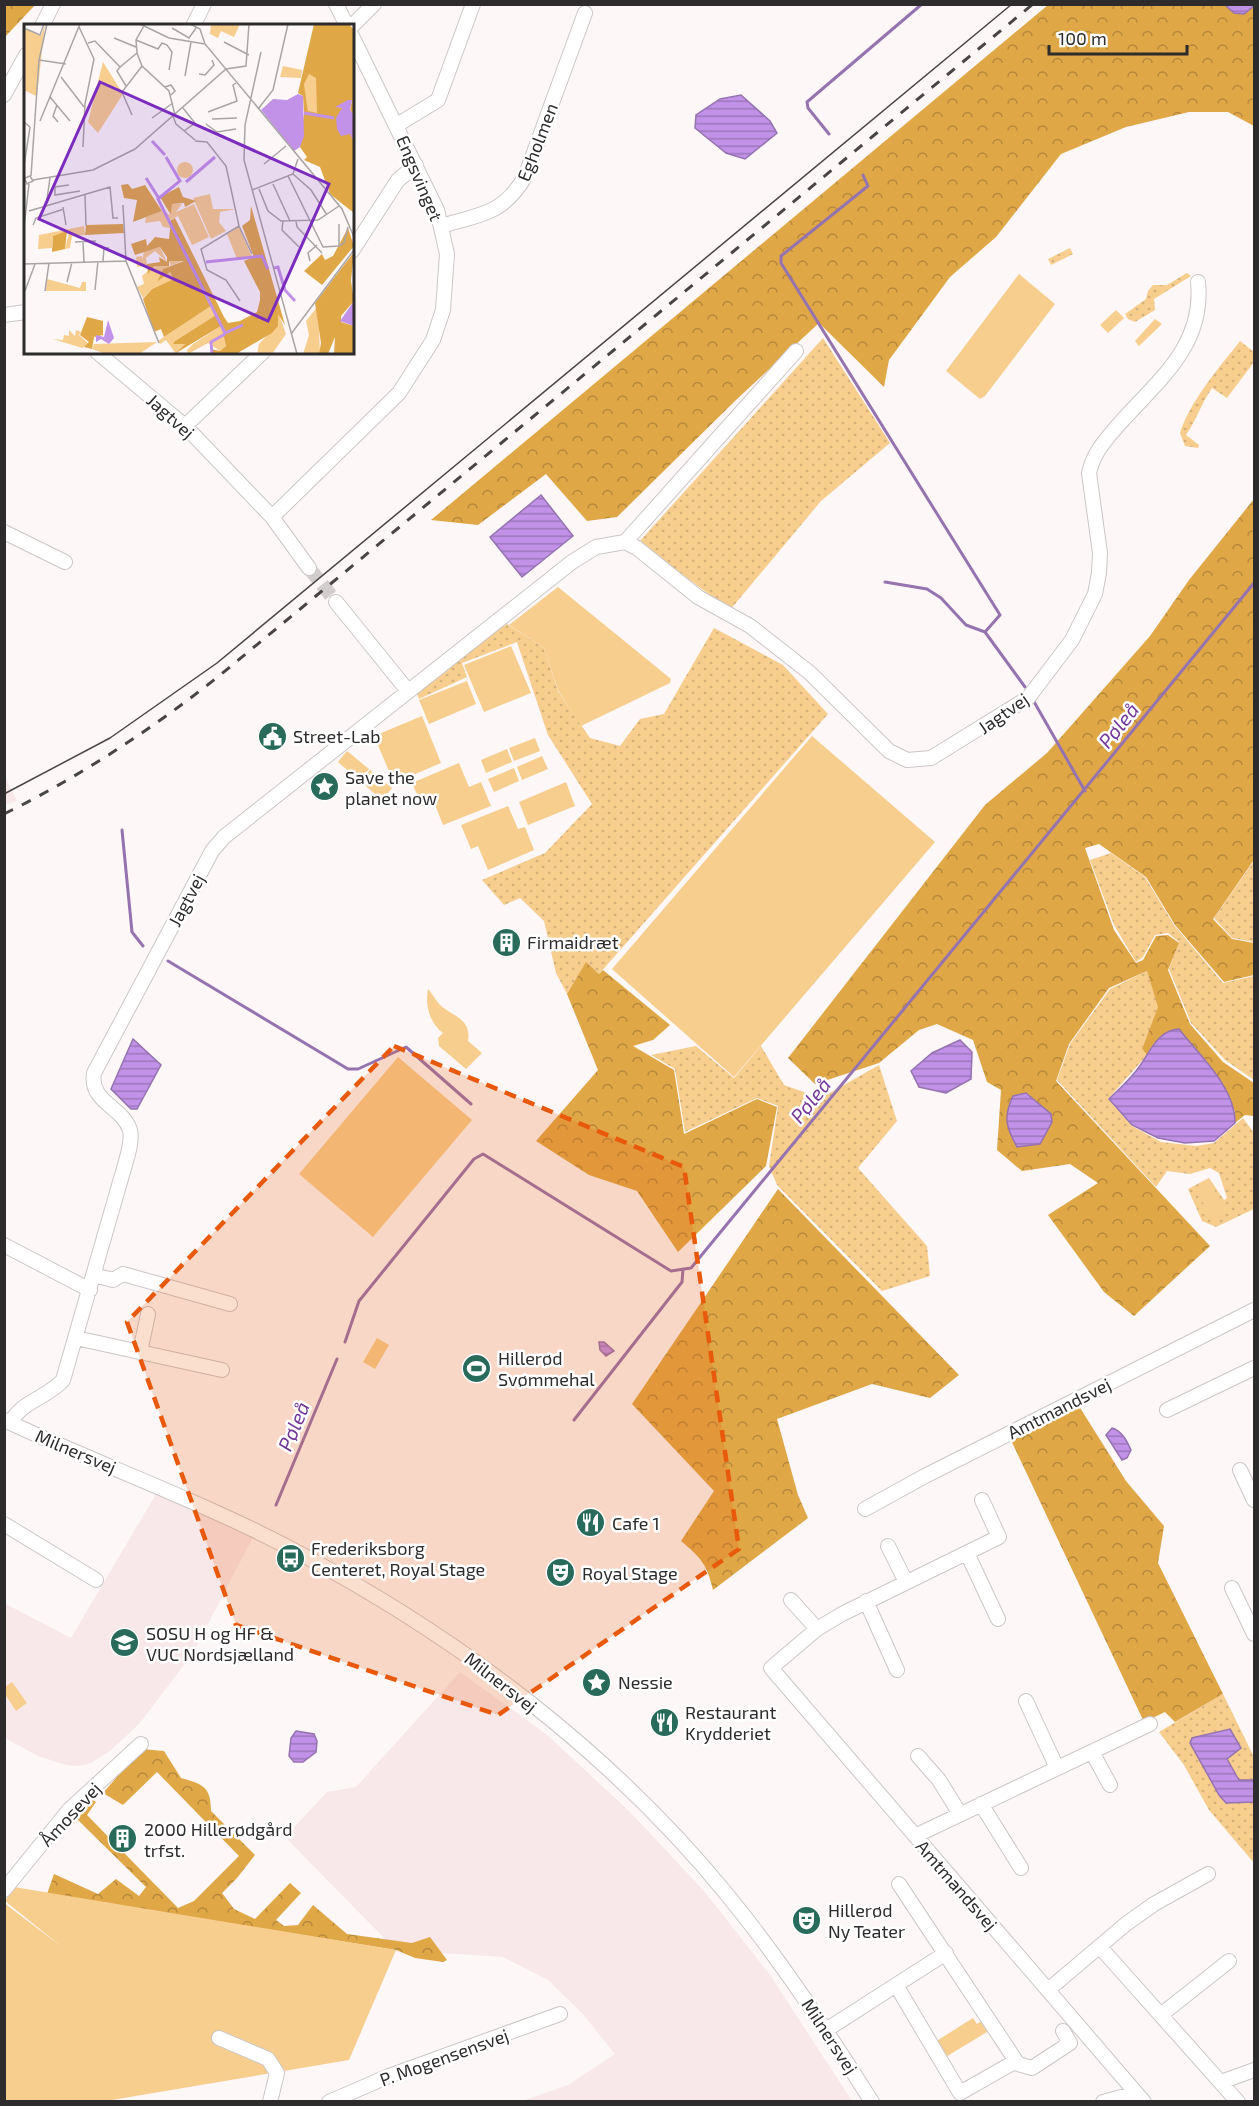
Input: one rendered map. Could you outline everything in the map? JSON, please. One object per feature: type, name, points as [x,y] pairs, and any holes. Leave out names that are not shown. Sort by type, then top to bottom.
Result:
[{"type":"street","points":[[43,24],[53,4]]},
{"type":"street","points":[[194,24],[204,4]]},
{"type":"street","points":[[336,4],[346,24]]},
{"type":"street","points":[[354,24],[374,4]]},
{"type":"street","points":[[397,125],[438,100],[473,4]]},
{"type":"street","name":"Egholmen","points":[[441,226],[496,210],[514,196],[525,177],[585,13]]},
{"type":"street","name":"Engsvinget","points":[[272,517],[399,393],[417,369],[433,340],[443,310],[447,282],[447,254],[441,226],[417,165],[354,40]]},
{"type":"street","points":[[4,94],[24,59]]},
{"type":"street","points":[[354,248],[398,180],[417,165]]},
{"type":"street","name":"Jagtvej","points":[[94,1275],[131,1137],[129,1128],[96,1093],[92,1084],[94,1074],[212,851],[224,837],[572,562],[596,547],[625,542],[637,548],[698,597],[750,626],[810,673],[889,752],[907,760],[931,758],[1028,698],[1072,640],[1095,594],[1099,573],[1100,553],[1089,473],[1092,461],[1097,450],[1122,421],[1169,372],[1195,327],[1200,300],[1197,282]]},
{"type":"street","points":[[4,315],[24,312]]},
{"type":"street","points":[[625,542],[796,351]]},
{"type":"street","name":"Jagtvej","points":[[99,354],[185,426],[272,517],[309,568]]},
{"type":"street","points":[[185,426],[261,354]]},
{"type":"street","points":[[4,532],[65,562]]},
{"type":"street","points":[[336,602],[408,691]]},
{"type":"street","points":[[4,1245],[90,1290]]},
{"type":"street","points":[[8,1421],[56,1389],[63,1380],[94,1275],[113,1280],[123,1274],[230,1304]]},
{"type":"street","name":"Amtmandsvej","points":[[865,1509],[933,1472],[1254,1310]]},
{"type":"street","points":[[140,1352],[148,1314]]},
{"type":"street","points":[[76,1338],[222,1370]]},
{"type":"street","points":[[1167,1410],[1254,1368]]},
{"type":"street","name":"Milnersvej","points":[[8,1421],[278,1542],[396,1608],[478,1663],[582,1747],[663,1823],[729,1897],[810,2003],[872,2102]]},
{"type":"street","points":[[1240,1470],[1254,1500]]},
{"type":"street","points":[[791,1600],[817,1629],[866,1601],[999,1537],[982,1500]]},
{"type":"street","points":[[4,1524],[96,1580]]},
{"type":"street","points":[[888,1546],[906,1582]]},
{"type":"street","points":[[967,1553],[998,1619]]},
{"type":"street","points":[[1232,1588],[1254,1634]]},
{"type":"street","points":[[866,1601],[897,1670]]},
{"type":"street","name":"Amtmandsvej","points":[[817,1629],[771,1668],[1140,2097]]},
{"type":"street","points":[[1026,1701],[1057,1768]]},
{"type":"street","points":[[915,1836],[1150,1724]]},
{"type":"street","name":"Åmosevej","points":[[4,1890],[69,1810],[141,1744]]},
{"type":"street","points":[[1092,1752],[1110,1785]]},
{"type":"street","points":[[918,1756],[939,1780],[960,1814]]},
{"type":"street","points":[[981,1804],[1021,1868]]},
{"type":"street","points":[[1048,1990],[1154,1904],[1208,1874]]},
{"type":"street","points":[[899,1884],[1018,2064],[1032,2068],[1070,2043],[1063,2031]]},
{"type":"street","points":[[1100,1947],[1238,2102]]},
{"type":"street","points":[[826,2030],[946,1953]]},
{"type":"street","points":[[1162,2014],[1229,1961]]},
{"type":"street","points":[[896,1985],[960,2092],[1016,2061]]},
{"type":"street","name":"P. Mogensensvej","points":[[329,2102],[389,2076],[560,2014]]},
{"type":"street","points":[[219,2038],[268,2059],[277,2073],[270,2102]]},
{"type":"street","points":[[1221,2082],[1254,2070]]},
{"type":"street","points":[[1103,2102],[1140,2097]]},
{"type":"highlighted area","points":[[394,1046],[684,1167],[739,1549],[498,1715],[236,1625],[127,1322]]},
{"type":"shaded area","points":[[1254,4],[1254,6],[1244,14],[1234,13],[1225,5]]},
{"type":"shaded area","points":[[741,95],[770,121],[777,133],[745,159],[726,153],[695,128],[696,115],[720,99]]},
{"type":"shaded area","points":[[1070,248],[1073,254],[1051,265],[1048,259]]},
{"type":"shaded area","points":[[1187,273],[1191,276],[1154,299],[1155,310],[1135,322],[1128,319],[1125,314],[1146,299],[1153,285],[1167,285]]},
{"type":"shaded area","points":[[1019,274],[1055,304],[985,396],[980,399],[946,371]]},
{"type":"shaded area","points":[[1116,310],[1124,318],[1108,333],[1100,325]]},
{"type":"shaded area","points":[[1155,319],[1162,324],[1139,346],[1135,341]]},
{"type":"shaded area","points":[[823,338],[890,443],[821,501],[730,610],[639,542]]},
{"type":"shaded area","points":[[1240,341],[1254,352],[1254,362],[1227,398],[1212,388],[1186,435],[1199,445],[1198,448],[1185,446],[1180,433],[1191,409],[1206,385]]},
{"type":"shaded area","points":[[541,495],[573,536],[522,577],[490,537]]},
{"type":"shaded area","points":[[558,587],[671,679],[670,683],[581,726],[558,690],[544,648],[509,625]]},
{"type":"shaded area","points":[[507,624],[544,648],[558,691],[590,738],[620,746],[640,719],[664,714],[714,628],[783,665],[828,714],[599,974],[586,963],[567,994],[556,973],[544,921],[520,898],[504,905],[482,880],[545,853],[592,804],[548,735],[517,642],[462,663],[467,677],[419,699],[416,691],[486,635]]},
{"type":"shaded area","points":[[511,646],[531,693],[484,712],[464,665]]},
{"type":"shaded area","points":[[467,681],[476,704],[429,724],[419,700]]},
{"type":"shaded area","points":[[422,716],[441,763],[394,783],[374,736]]},
{"type":"shaded area","points":[[812,736],[935,842],[734,1077],[612,969]]},
{"type":"shaded area","points":[[535,738],[540,751],[514,761],[509,748]]},
{"type":"shaded area","points":[[507,749],[512,762],[486,773],[481,760]]},
{"type":"shaded area","points":[[347,751],[369,769],[359,780],[338,762]]},
{"type":"shaded area","points":[[542,756],[548,769],[522,780],[517,767]]},
{"type":"shaded area","points":[[459,763],[469,787],[481,782],[491,806],[443,825],[434,802],[422,806],[412,783]]},
{"type":"shaded area","points":[[514,768],[519,781],[494,792],[488,779]]},
{"type":"shaded area","points":[[370,770],[392,788],[382,800],[360,781]]},
{"type":"shaded area","points":[[4,774],[17,801],[5,805],[4,805]]},
{"type":"shaded area","points":[[566,782],[575,806],[528,825],[519,802]]},
{"type":"shaded area","points":[[508,806],[518,829],[525,827],[534,850],[488,870],[478,846],[471,849],[461,825]]},
{"type":"shaded area","points":[[1111,853],[1145,877],[1174,925],[1223,983],[1254,976],[1254,1080],[1225,1060],[1191,1023],[1169,969],[1179,942],[1168,933],[1155,935],[1143,957],[1136,962],[1114,925],[1090,860]]},
{"type":"shaded area","points":[[1254,861],[1254,942],[1232,938],[1214,918]]},
{"type":"shaded area","points":[[1147,971],[1159,1007],[1142,1049],[1147,1055],[1108,1099],[1132,1126],[1161,1142],[1196,1146],[1214,1143],[1243,1118],[1254,1133],[1254,1209],[1216,1227],[1202,1221],[1188,1189],[1209,1178],[1224,1200],[1227,1198],[1219,1173],[1210,1168],[1190,1174],[1167,1171],[1156,1187],[1057,1080],[1070,1044],[1110,989]]},
{"type":"shaded area","points":[[428,989],[439,1004],[464,1022],[467,1027],[468,1041],[482,1053],[466,1069],[439,1046],[438,1038],[443,1033],[431,1019],[427,1001]]},
{"type":"shaded area","points":[[1179,1029],[1215,1073],[1234,1110],[1235,1123],[1214,1141],[1185,1143],[1158,1138],[1132,1125],[1109,1099],[1132,1076],[1165,1033]]},
{"type":"shaded area","points":[[133,1039],[161,1065],[137,1109],[131,1109],[111,1089]]},
{"type":"shaded area","points":[[960,1040],[972,1052],[971,1079],[946,1093],[919,1087],[911,1071],[932,1053]]},
{"type":"shaded area","points":[[696,1046],[734,1078],[761,1046],[784,1085],[821,1098],[879,1065],[897,1121],[858,1168],[927,1246],[930,1276],[882,1291],[777,1185],[769,1166],[778,1106],[757,1098],[685,1132],[675,1069],[651,1055]]},
{"type":"shaded area","points":[[398,1057],[472,1120],[373,1237],[299,1174]]},
{"type":"shaded area","points":[[1026,1093],[1051,1114],[1052,1122],[1040,1144],[1017,1147],[1008,1128],[1008,1110],[1013,1096]]},
{"type":"shaded area","points":[[1210,1181],[1225,1212],[1211,1219],[1196,1189]]},
{"type":"shaded area","points":[[377,1338],[389,1345],[375,1369],[363,1362]]},
{"type":"shaded area","points":[[599,1342],[604,1342],[614,1351],[606,1356],[600,1350]]},
{"type":"shaded area","points":[[1112,1428],[1116,1429],[1128,1443],[1131,1450],[1127,1458],[1122,1460],[1106,1435]]},
{"type":"shaded area","points":[[156,1494],[253,1537],[193,1653],[139,1724],[110,1751],[91,1763],[78,1766],[66,1765],[38,1756],[5,1738],[4,1603],[71,1638]]},
{"type":"shaded area","points":[[460,1672],[546,1734],[628,1810],[704,1891],[770,1975],[852,2101],[522,2101],[568,2085],[615,2054],[582,2013],[548,1980],[503,1957],[396,1950],[285,1837],[327,1792],[356,1787]]},
{"type":"shaded area","points":[[12,1682],[27,1703],[16,1711],[5,1694],[5,1687]]},
{"type":"shaded area","points":[[1223,1694],[1254,1757],[1254,1863],[1209,1810],[1184,1765],[1159,1732]]},
{"type":"shaded area","points":[[1230,1729],[1241,1748],[1227,1759],[1239,1780],[1254,1780],[1254,1802],[1226,1803],[1219,1795],[1190,1743],[1192,1738]]},
{"type":"shaded area","points":[[296,1731],[314,1734],[317,1741],[316,1752],[303,1762],[294,1762],[289,1756],[291,1738]]},
{"type":"shaded area","points":[[14,1887],[396,1950],[349,2060],[106,2101],[5,2101],[4,1903],[62,1947],[5,1901]]},
{"type":"shaded area","points":[[973,2018],[977,2024],[985,2019],[992,2029],[944,2058],[935,2042]]},
{"type":"green space","points":[[4,5],[35,5],[5,37]]},
{"type":"green space","points":[[1048,5],[1254,5],[1254,126],[1228,112],[1189,112],[1126,127],[1061,154],[996,237],[950,277],[889,360],[884,387],[819,323],[738,398],[617,517],[587,521],[546,474],[478,525],[431,520]]},
{"type":"green space","points":[[1254,499],[1254,860],[1213,919],[1232,939],[1254,943],[1254,975],[1224,982],[1175,925],[1146,877],[1099,844],[1085,848],[1114,930],[1136,963],[1143,960],[1156,936],[1168,935],[1179,943],[1168,970],[1190,1024],[1223,1062],[1254,1083],[1254,1116],[1245,1115],[1235,1123],[1235,1111],[1155,1042],[1147,1055],[1142,1049],[1158,1007],[1147,971],[1109,988],[1069,1044],[1056,1081],[1210,1246],[1134,1316],[1104,1292],[1048,1215],[1098,1183],[1070,1164],[1022,1171],[997,1150],[1001,1090],[987,1082],[973,1040],[937,1024],[919,1030],[879,1063],[815,1084],[788,1058],[985,805],[1047,753],[1150,636],[1189,580]]},
{"type":"green space","points":[[586,962],[599,974],[603,970],[670,1025],[653,1040],[633,1046],[674,1070],[684,1134],[757,1099],[777,1107],[766,1166],[678,1252],[637,1191],[589,1175],[536,1141],[598,1070],[567,994]]},
{"type":"green space","points":[[778,1189],[959,1375],[930,1398],[872,1384],[777,1419],[798,1495],[808,1518],[713,1590],[702,1562],[681,1541],[714,1491],[632,1404]]},
{"type":"green space","points":[[1077,1403],[1126,1481],[1164,1526],[1158,1563],[1223,1694],[1175,1722],[1165,1712],[1144,1722],[1010,1438]]},
{"type":"green space","points":[[141,1749],[164,1751],[181,1778],[195,1782],[204,1788],[211,1803],[211,1811],[255,1855],[222,1893],[234,1909],[255,1919],[290,1883],[301,1893],[276,1920],[284,1926],[298,1925],[313,1905],[347,1934],[412,1943],[430,1937],[447,1960],[443,1962],[415,1958],[396,1950],[47,1894],[54,1874],[98,1894],[116,1879],[139,1896],[146,1887],[78,1820],[65,1831],[60,1829],[91,1798],[96,1802],[87,1815],[178,1908],[194,1901],[239,1856],[157,1772],[123,1805],[103,1793]]},
{"type":"waterway","points":[[829,134],[808,108],[807,102],[922,4]]},
{"type":"waterway","points":[[863,175],[868,186],[781,256],[781,263],[1000,615],[985,632],[1025,687]]},
{"type":"waterway","points":[[885,582],[927,589],[941,598],[966,625],[985,632]]},
{"type":"waterway","name":"Pøleå","points":[[345,1342],[359,1301],[474,1159],[483,1154],[671,1271],[691,1268],[1254,583]]},
{"type":"waterway","points":[[1033,700],[1085,791]]},
{"type":"waterway","points":[[122,830],[132,932],[143,946]]},
{"type":"waterway","points":[[168,961],[348,1069],[358,1069],[406,1047],[471,1104]]},
{"type":"waterway","points":[[574,1420],[682,1282],[683,1269]]},
{"type":"waterway","name":"Pøleå","points":[[276,1505],[337,1359]]},
{"type":"tunnel","points":[[309,568],[336,602]]},
{"type":"tram line","points":[[4,794],[110,738],[217,663],[1012,4]]},
{"type":"railway","points":[[4,814],[61,784],[115,751],[168,715],[219,676],[1033,4]]},
{"type":"place","name":"Street-Lab","points":[[272,736]]},
{"type":"place","name":"Save the planet now","points":[[324,787]]},
{"type":"place","name":"Firmaidræt","points":[[506,942]]},
{"type":"place","name":"Hillerød Svømmehal","points":[[477,1368]]},
{"type":"place","name":"Cafe 1","points":[[591,1523]]},
{"type":"place","name":"Frederiksborg Centeret, Royal Stage","points":[[290,1558]]},
{"type":"place","name":"Royal Stage","points":[[561,1573]]},
{"type":"place","name":"SOSU H og HF & VUC Nordsjælland","points":[[125,1643]]},
{"type":"place","name":"Nessie","points":[[597,1682]]},
{"type":"place","name":"Restaurant Krydderiet","points":[[664,1722]]},
{"type":"place","name":"2000 Hillerødgård trfst.","points":[[123,1839]]},
{"type":"place","name":"Hillerød Ny Teater","points":[[807,1920]]}]
